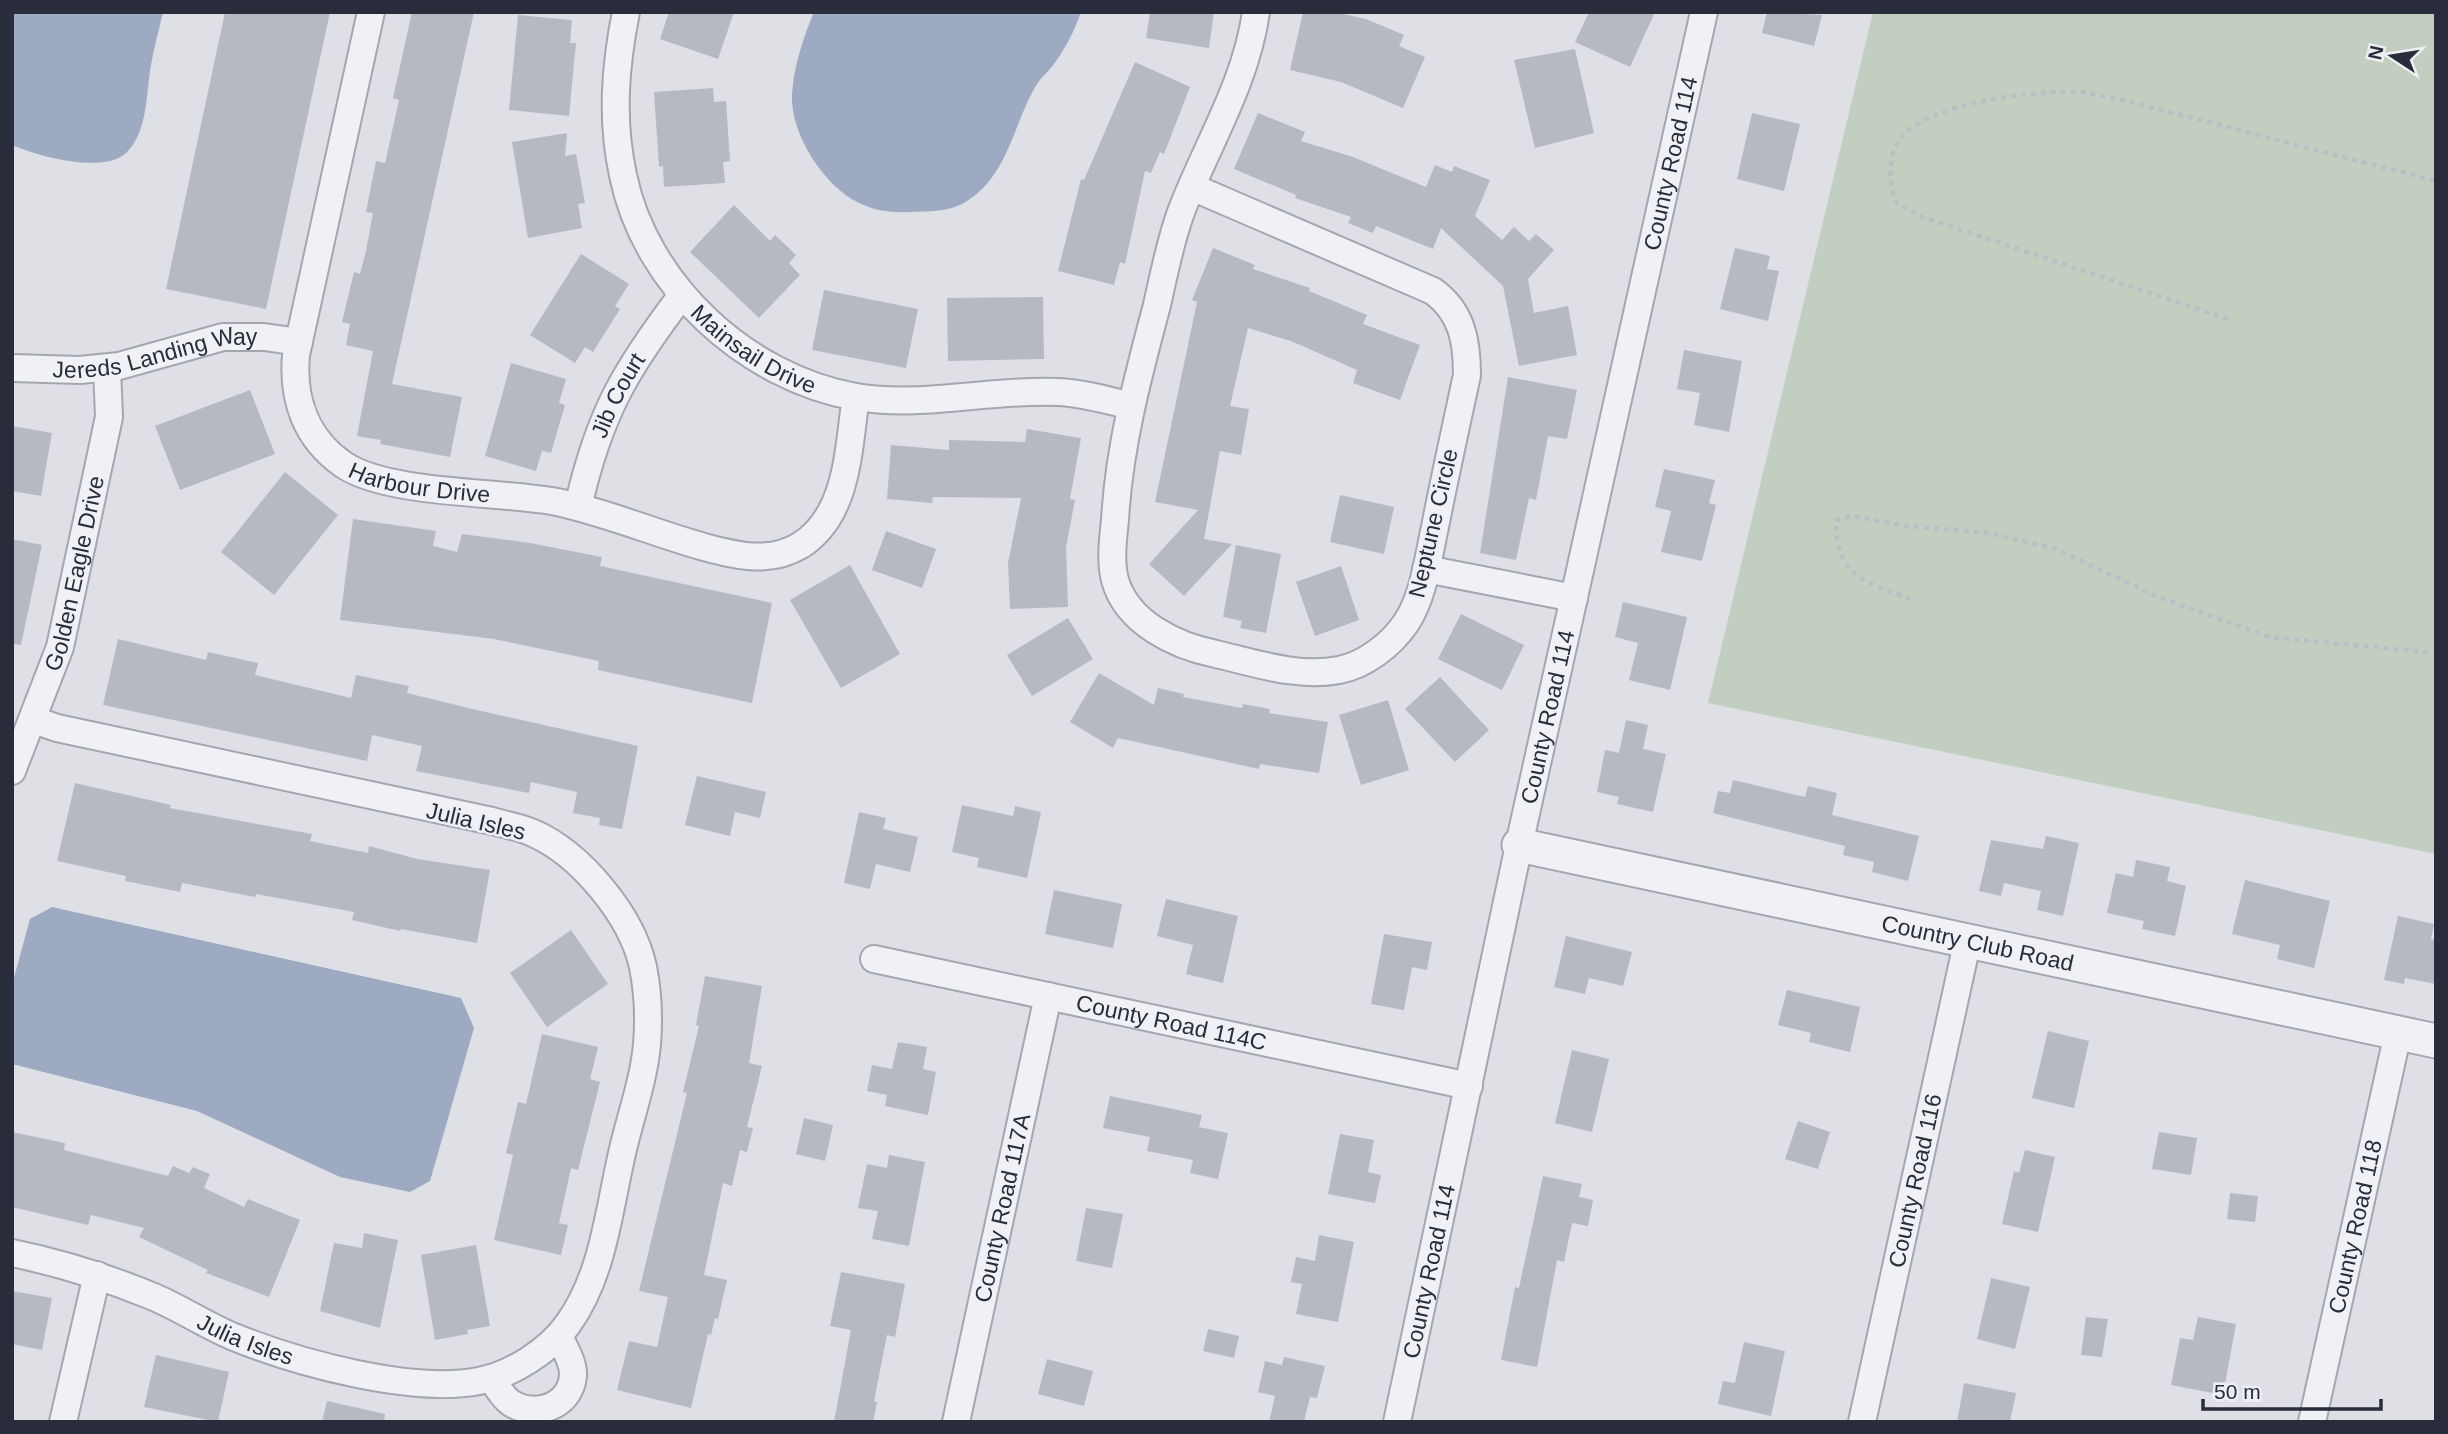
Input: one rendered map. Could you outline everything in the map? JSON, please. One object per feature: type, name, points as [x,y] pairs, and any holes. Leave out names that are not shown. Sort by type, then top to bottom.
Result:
[{"type":"street","name":"Harbour Drive","points":[[371,12],[299,342],[294,381],[298,405],[324,448],[345,465],[386,482],[578,507],[727,553],[758,558],[781,555],[814,536],[828,520],[837,503],[856,397]]},
{"type":"street","name":"Mainsail Drive","points":[[626,12],[614,90],[616,132],[623,177],[637,220],[682,295],[738,346],[795,379],[856,397],[904,401],[1059,392],[1130,406]]},
{"type":"street","name":"Neptune Circle","points":[[1192,187],[1433,291],[1448,302],[1461,323],[1467,348],[1467,375],[1426,569],[1406,623],[1385,647],[1363,661],[1341,670],[1291,671],[1202,651],[1174,640],[1146,625],[1127,604],[1115,580],[1113,549],[1117,488],[1130,406],[1180,215],[1192,187],[1244,67],[1256,12]]},
{"type":"street","name":"County Road 114","points":[[1397,1422],[1519,845],[1704,12]]},
{"type":"street","name":"Jib Court","points":[[578,507],[596,437],[624,376],[682,295]]},
{"type":"street","name":"Jereds Landing Way","points":[[12,368],[107,368],[148,361],[223,337],[264,337],[299,342]]},
{"type":"street","name":"Golden Eagle Drive","points":[[12,771],[61,647],[109,417],[107,368]]},
{"type":"street","points":[[1426,569],[1574,598]]},
{"type":"street","name":"Julia Isles","points":[[12,1253],[97,1275],[159,1299],[234,1337],[306,1360],[422,1384],[468,1383],[491,1377],[530,1358],[559,1336],[577,1310],[592,1279],[647,1046],[648,998],[643,965],[626,927],[603,889],[571,856],[533,833],[492,821],[57,728],[34,720]]},
{"type":"street","name":"Country Club Road","points":[[1519,845],[2436,1041]]},
{"type":"street","name":"County Road 116","points":[[1863,1422],[1968,939]]},
{"type":"street","name":"County Road 114C","points":[[874,959],[1469,1086]]},
{"type":"street","name":"County Road 117A","points":[[956,1422],[1048,996]]},
{"type":"street","name":"County Road 118","points":[[2312,1422],[2398,1033]]},
{"type":"street","points":[[63,1422],[97,1275]]},
{"type":"street","points":[[491,1377],[507,1401],[522,1409],[539,1410],[554,1405],[566,1395],[573,1377],[571,1363],[559,1336]]},
{"type":"path","points":[[2228,319],[1919,216],[1895,202],[1889,179],[1899,140],[1920,122],[1946,111],[1993,100],[2077,92],[2119,99],[2436,181]]},
{"type":"path","points":[[1911,599],[1863,580],[1844,564],[1836,546],[1836,520],[1853,516],[1907,526],[1989,533],[2056,549],[2156,596],[2269,637],[2436,653]]},
{"type":"green space","points":[[1873,12],[2436,12],[2436,854],[1708,703]]},
{"type":"water","points":[[12,12],[163,12],[152,58],[143,123],[127,152],[117,159],[88,163],[37,154],[12,145]]},
{"type":"water","points":[[814,12],[1081,12],[1062,52],[1034,89],[1000,165],[981,191],[967,201],[947,209],[904,212],[871,208],[846,195],[822,172],[803,142],[793,109],[792,94],[800,52]]},
{"type":"water","points":[[52,907],[461,998],[474,1028],[430,1181],[410,1192],[340,1177],[197,1111],[12,1064],[12,985],[30,919]]},
{"type":"building","points":[[225,12],[330,12],[266,309],[166,289]]},
{"type":"building","points":[[412,12],[474,12],[392,384],[462,397],[450,457],[380,444],[381,440],[357,436],[373,351],[346,345],[350,324],[342,322],[354,272],[360,274],[366,251],[373,213],[366,212],[376,161],[385,163],[399,100],[393,98]]},
{"type":"building","points":[[669,12],[734,12],[718,59],[660,39]]},
{"type":"building","points":[[1150,12],[1214,12],[1209,48],[1146,38]]},
{"type":"building","points":[[1303,12],[1334,12],[1366,19],[1404,35],[1399,46],[1425,57],[1403,108],[1341,82],[1290,70]]},
{"type":"building","points":[[1589,12],[1655,12],[1630,67],[1575,42]]},
{"type":"building","points":[[1767,12],[1822,15],[1814,46],[1762,33]]},
{"type":"building","points":[[518,15],[572,20],[570,43],[576,43],[569,116],[509,110]]},
{"type":"building","points":[[1575,49],[1594,133],[1535,148],[1514,60]]},
{"type":"building","points":[[1135,62],[1190,87],[1164,154],[1160,152],[1151,173],[1145,171],[1125,264],[1120,262],[1114,285],[1058,271],[1081,179],[1084,180]]},
{"type":"building","points":[[713,88],[714,102],[726,101],[730,161],[723,162],[725,183],[664,187],[663,166],[659,167],[654,92]]},
{"type":"building","points":[[1258,113],[1305,132],[1301,141],[1353,157],[1426,187],[1435,165],[1452,172],[1454,166],[1490,180],[1475,216],[1502,240],[1514,227],[1529,241],[1536,234],[1554,250],[1528,279],[1534,313],[1568,306],[1577,355],[1519,366],[1503,286],[1441,228],[1433,249],[1376,226],[1373,233],[1348,223],[1351,217],[1295,198],[1296,195],[1234,169]]},
{"type":"building","points":[[1752,113],[1800,124],[1784,191],[1737,179]]},
{"type":"building","points":[[567,133],[565,156],[576,154],[585,203],[578,204],[582,228],[528,238],[512,142]]},
{"type":"building","points":[[734,205],[770,241],[775,235],[796,255],[789,263],[800,275],[759,318],[690,252]]},
{"type":"building","points":[[1213,248],[1255,265],[1253,269],[1310,288],[1309,291],[1367,315],[1363,324],[1420,345],[1400,400],[1353,383],[1357,370],[1291,341],[1248,328],[1230,406],[1249,409],[1241,455],[1220,451],[1204,539],[1232,544],[1184,596],[1149,564],[1198,510],[1155,502],[1197,302],[1192,300]]},
{"type":"building","points":[[1735,248],[1770,256],[1767,269],[1779,271],[1768,321],[1720,309]]},
{"type":"building","points":[[581,254],[629,284],[615,306],[620,309],[593,352],[585,347],[575,363],[530,335]]},
{"type":"building","points":[[824,290],[918,309],[906,368],[812,350]]},
{"type":"building","points":[[1043,297],[1044,359],[948,361],[947,298]]},
{"type":"building","points":[[1684,350],[1742,361],[1729,432],[1694,425],[1700,393],[1677,389]]},
{"type":"building","points":[[511,363],[566,379],[559,403],[565,405],[551,453],[542,451],[536,471],[485,456]]},
{"type":"building","points":[[1508,377],[1577,390],[1567,439],[1548,436],[1536,500],[1529,498],[1516,560],[1480,553]]},
{"type":"building","points":[[250,390],[275,454],[180,490],[155,426]]},
{"type":"building","points":[[12,426],[52,433],[41,496],[12,491]]},
{"type":"building","points":[[1027,429],[1081,438],[1070,499],[1075,500],[1066,547],[1068,607],[1010,609],[1008,563],[1021,498],[933,497],[932,503],[887,499],[891,445],[949,450],[949,440],[1025,442]]},
{"type":"building","points":[[1664,469],[1715,480],[1709,503],[1716,505],[1702,561],[1661,552],[1671,511],[1655,507]]},
{"type":"building","points":[[285,472],[338,515],[274,595],[221,552]]},
{"type":"building","points":[[1340,495],[1394,507],[1384,554],[1330,542]]},
{"type":"building","points":[[353,519],[436,531],[433,546],[457,552],[462,534],[530,543],[602,557],[600,566],[772,603],[752,703],[598,670],[599,661],[494,639],[340,620]]},
{"type":"building","points":[[886,531],[936,549],[922,588],[872,570]]},
{"type":"building","points":[[12,539],[42,545],[21,645],[12,644]]},
{"type":"building","points":[[1236,545],[1281,554],[1266,633],[1240,628],[1242,621],[1223,617]]},
{"type":"building","points":[[850,565],[900,654],[841,688],[790,600]]},
{"type":"building","points":[[1341,566],[1359,620],[1315,636],[1296,582]]},
{"type":"building","points":[[1623,602],[1687,617],[1670,690],[1629,680],[1638,643],[1615,637]]},
{"type":"building","points":[[1461,614],[1524,645],[1502,690],[1438,659]]},
{"type":"building","points":[[1068,618],[1093,659],[1032,696],[1007,655]]},
{"type":"building","points":[[118,639],[206,660],[208,652],[258,663],[255,675],[351,698],[356,675],[409,686],[407,693],[638,746],[622,829],[599,825],[600,818],[573,813],[577,792],[531,782],[529,793],[416,771],[422,746],[372,735],[367,761],[103,705]]},
{"type":"building","points":[[1099,673],[1154,705],[1158,688],[1184,694],[1183,697],[1242,708],[1243,704],[1270,709],[1269,713],[1328,722],[1319,773],[1260,764],[1259,769],[1118,738],[1113,748],[1070,722]]},
{"type":"building","points":[[1440,677],[1489,730],[1455,762],[1405,709]]},
{"type":"building","points":[[1388,700],[1409,770],[1361,785],[1339,715]]},
{"type":"building","points":[[1626,720],[1648,725],[1643,749],[1666,754],[1653,812],[1617,804],[1619,797],[1597,792],[1605,750],[1619,753]]},
{"type":"building","points":[[697,776],[766,792],[760,818],[735,812],[730,836],[685,825]]},
{"type":"building","points":[[1733,780],[1805,797],[1808,786],[1837,793],[1832,815],[1919,836],[1908,881],[1872,872],[1874,862],[1843,855],[1845,846],[1713,813],[1718,791],[1730,793]]},
{"type":"building","points":[[75,783],[171,805],[170,808],[312,834],[310,841],[368,853],[369,846],[417,859],[490,870],[477,943],[401,929],[400,931],[352,920],[354,912],[256,894],[255,897],[182,883],[180,892],[125,881],[126,876],[57,861]]},
{"type":"building","points":[[962,805],[1013,816],[1015,806],[1041,812],[1027,878],[977,867],[979,858],[952,852]]},
{"type":"building","points":[[859,812],[886,818],[883,829],[918,837],[910,872],[876,864],[870,889],[844,883]]},
{"type":"building","points":[[2046,836],[2079,843],[2063,916],[2037,910],[2041,891],[2004,883],[2001,896],[1979,891],[1991,840],[2043,849]]},
{"type":"building","points":[[2136,860],[2170,867],[2167,881],[2186,886],[2175,936],[2142,929],[2144,921],[2107,913],[2116,873],[2133,877]]},
{"type":"building","points":[[2245,880],[2330,901],[2314,968],[2277,959],[2280,945],[2232,934]]},
{"type":"building","points":[[1054,890],[1122,904],[1113,948],[1045,934]]},
{"type":"building","points":[[1166,899],[1238,916],[1223,983],[1186,974],[1193,945],[1157,936]]},
{"type":"building","points":[[2398,916],[2434,924],[2431,939],[2436,940],[2436,984],[2405,978],[2404,984],[2384,980]]},
{"type":"building","points":[[571,930],[608,984],[547,1027],[510,973]]},
{"type":"building","points":[[1384,934],[1432,942],[1427,970],[1412,967],[1404,1010],[1371,1004]]},
{"type":"building","points":[[1566,936],[1632,952],[1623,986],[1589,978],[1585,994],[1554,987]]},
{"type":"building","points":[[705,976],[762,986],[749,1063],[762,1066],[747,1127],[753,1128],[747,1152],[740,1150],[732,1186],[723,1183],[704,1275],[727,1280],[718,1319],[715,1318],[711,1335],[708,1334],[691,1408],[617,1390],[629,1341],[657,1347],[668,1297],[639,1291],[687,1093],[683,1092],[699,1026],[696,1025]]},
{"type":"building","points":[[1787,990],[1860,1007],[1850,1052],[1809,1042],[1811,1033],[1778,1025]]},
{"type":"building","points":[[2048,1031],[2089,1041],[2074,1108],[2032,1098]]},
{"type":"building","points":[[542,1034],[598,1047],[590,1079],[600,1082],[578,1170],[571,1168],[559,1223],[568,1225],[561,1255],[494,1240],[513,1155],[506,1153],[518,1102],[526,1104]]},
{"type":"building","points":[[898,1042],[927,1047],[923,1069],[936,1072],[928,1115],[885,1106],[887,1095],[867,1091],[872,1065],[892,1069]]},
{"type":"building","points":[[1572,1050],[1609,1059],[1592,1132],[1555,1123]]},
{"type":"building","points":[[1110,1096],[1202,1115],[1199,1127],[1228,1133],[1218,1179],[1190,1173],[1193,1160],[1147,1151],[1150,1137],[1103,1128]]},
{"type":"building","points":[[804,1118],[833,1125],[825,1161],[796,1154]]},
{"type":"building","points":[[1798,1121],[1830,1132],[1818,1169],[1785,1159]]},
{"type":"building","points":[[12,1132],[65,1143],[64,1150],[168,1176],[173,1166],[189,1173],[193,1167],[210,1174],[204,1188],[244,1207],[248,1199],[300,1220],[269,1297],[206,1273],[208,1270],[139,1237],[144,1228],[91,1215],[88,1225],[12,1207]]},
{"type":"building","points":[[2159,1132],[2197,1138],[2191,1175],[2152,1169]]},
{"type":"building","points":[[1340,1134],[1374,1140],[1368,1172],[1381,1175],[1375,1203],[1328,1194]]},
{"type":"building","points":[[2025,1150],[2055,1157],[2038,1232],[2002,1224],[2014,1171],[2019,1173]]},
{"type":"building","points":[[889,1155],[925,1162],[909,1246],[872,1239],[878,1211],[858,1208],[867,1164],[887,1168]]},
{"type":"building","points":[[1543,1176],[1582,1184],[1579,1197],[1593,1200],[1588,1226],[1572,1223],[1564,1262],[1557,1260],[1537,1367],[1501,1360],[1515,1287],[1519,1288]]},
{"type":"building","points":[[2230,1193],[2258,1196],[2255,1222],[2227,1219]]},
{"type":"building","points":[[1086,1208],[1123,1214],[1112,1268],[1076,1261]]},
{"type":"building","points":[[364,1233],[398,1240],[380,1328],[320,1311],[334,1243],[362,1248]]},
{"type":"building","points":[[1319,1235],[1354,1242],[1338,1322],[1296,1314],[1302,1284],[1291,1282],[1296,1257],[1315,1261]]},
{"type":"building","points":[[476,1245],[490,1326],[467,1330],[468,1334],[435,1340],[421,1255]]},
{"type":"building","points":[[841,1272],[905,1284],[895,1337],[887,1335],[874,1401],[877,1402],[873,1422],[834,1422],[851,1330],[830,1326]]},
{"type":"building","points":[[1991,1278],[2030,1287],[2015,1349],[1977,1339]]},
{"type":"building","points":[[12,1291],[52,1298],[42,1350],[12,1344]]},
{"type":"building","points":[[2086,1317],[2108,1319],[2102,1357],[2081,1355]]},
{"type":"building","points":[[2198,1317],[2236,1324],[2223,1395],[2171,1385],[2180,1338],[2193,1340]]},
{"type":"building","points":[[1208,1329],[1239,1336],[1234,1358],[1203,1351]]},
{"type":"building","points":[[1744,1342],[1785,1351],[1771,1416],[1718,1404],[1723,1381],[1735,1383]]},
{"type":"building","points":[[156,1355],[229,1372],[218,1422],[144,1407]]},
{"type":"building","points":[[1284,1357],[1325,1366],[1317,1398],[1310,1397],[1304,1422],[1269,1422],[1275,1396],[1258,1392],[1265,1361],[1282,1365]]},
{"type":"building","points":[[1047,1359],[1093,1371],[1084,1406],[1038,1394]]},
{"type":"building","points":[[1964,1383],[2016,1393],[2010,1422],[1957,1422]]},
{"type":"building","points":[[327,1401],[385,1414],[384,1422],[322,1422]]}]
